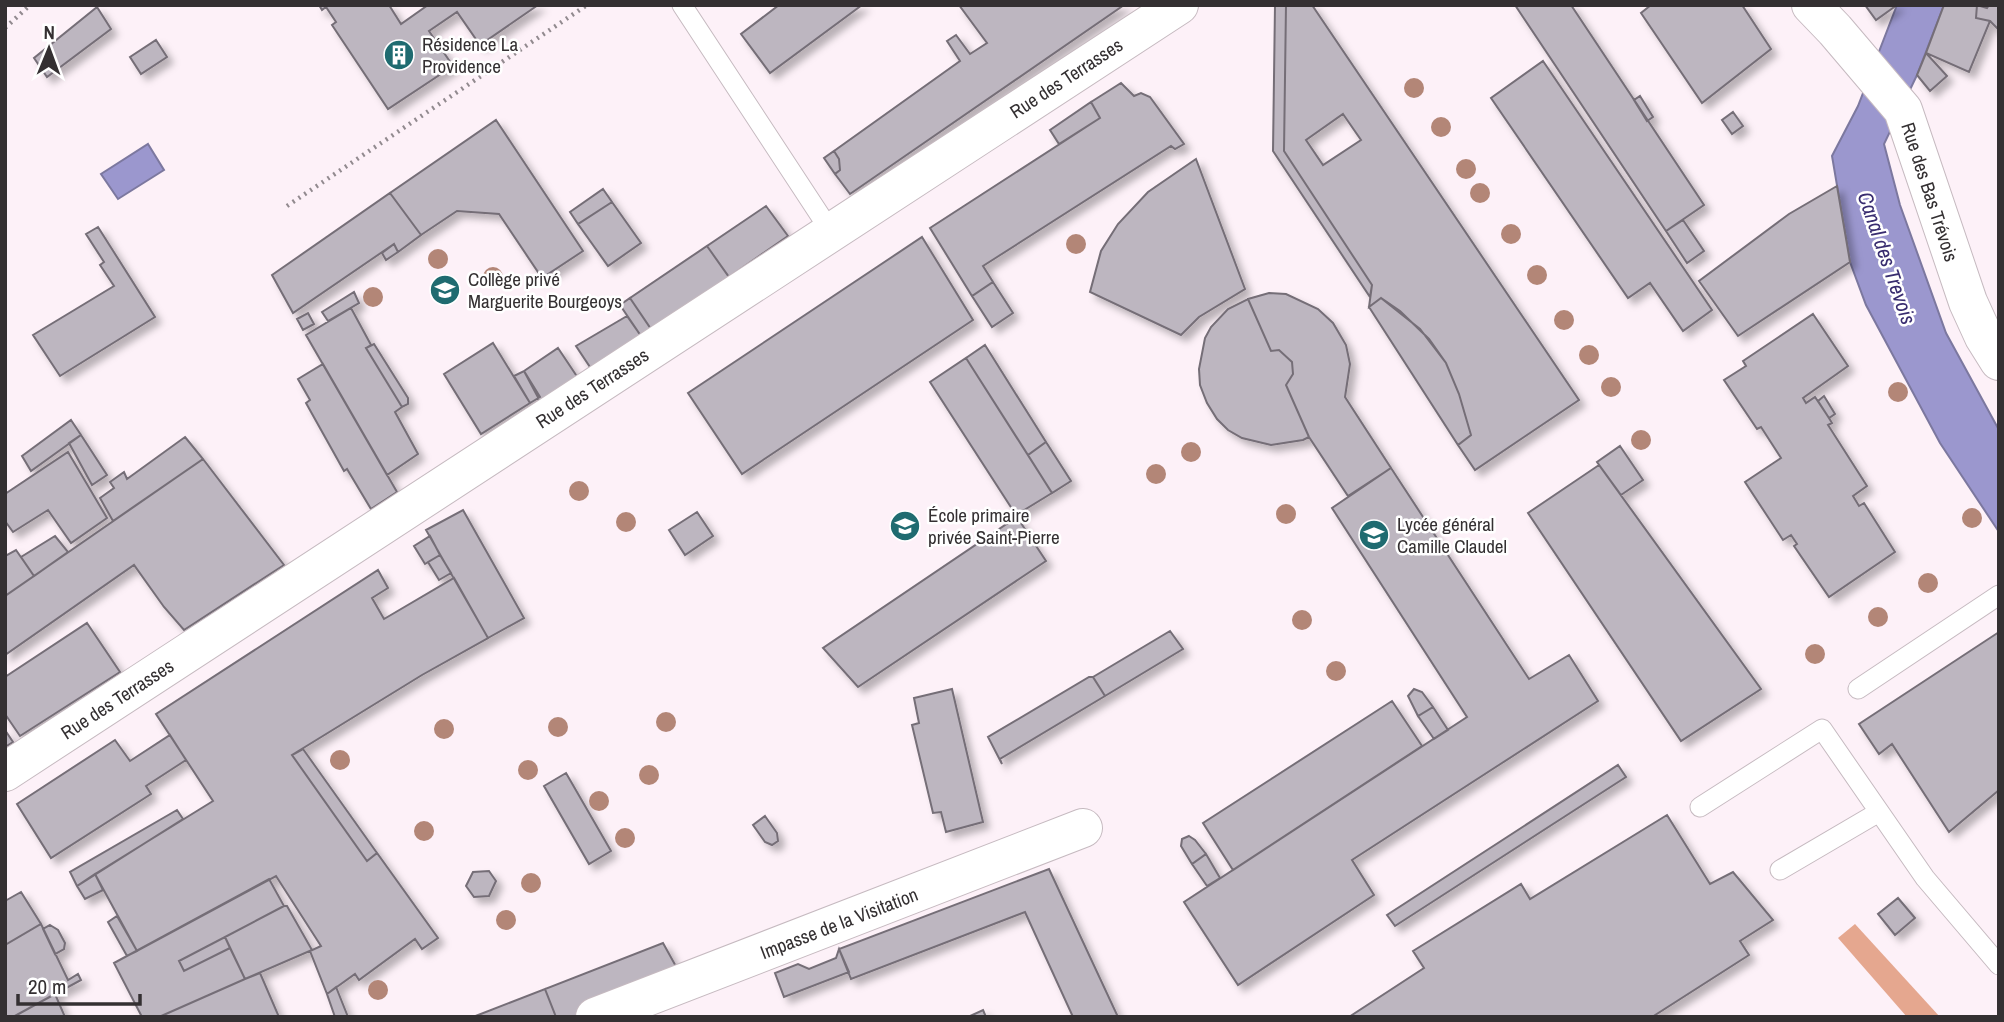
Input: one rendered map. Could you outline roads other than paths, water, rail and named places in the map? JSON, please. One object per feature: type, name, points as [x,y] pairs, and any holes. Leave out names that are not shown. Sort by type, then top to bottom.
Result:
[{"type":"street","name":"Rue des Terrasses","points":[[5,772],[1179,5]]},
{"type":"street","name":"Rue des Bas Trévois","points":[[1811,5],[1903,110],[1968,302],[1984,337],[1999,361]]},
{"type":"street","name":"Impasse de la Visitation","points":[[594,1017],[1083,828]]},
{"type":"lane","points":[[682,5],[831,232]]},
{"type":"lane","points":[[1857,689],[1999,595]]},
{"type":"lane","points":[[1700,807],[1822,729],[1925,878],[1996,956]]},
{"type":"lane","points":[[1780,870],[1879,812]]},
{"type":"water","name":"Canal des Trevois","points":[[1897,5],[1944,5],[1917,75],[1884,144],[1900,205],[1946,333],[1999,430],[1999,532],[1940,443],[1866,305],[1850,262],[1832,156],[1858,106]]},
{"type":"water","points":[[148,144],[164,170],[118,199],[101,174]]},
{"type":"place","name":"Résidence La Providence","points":[[399,55]]},
{"type":"place","name":"Collège privé Marguerite Bourgeoys","points":[[445,290]]},
{"type":"place","name":"École primaire privée Saint-Pierre","points":[[905,526]]},
{"type":"place","name":"Lycée général Camille Claudel","points":[[1374,535]]}]
